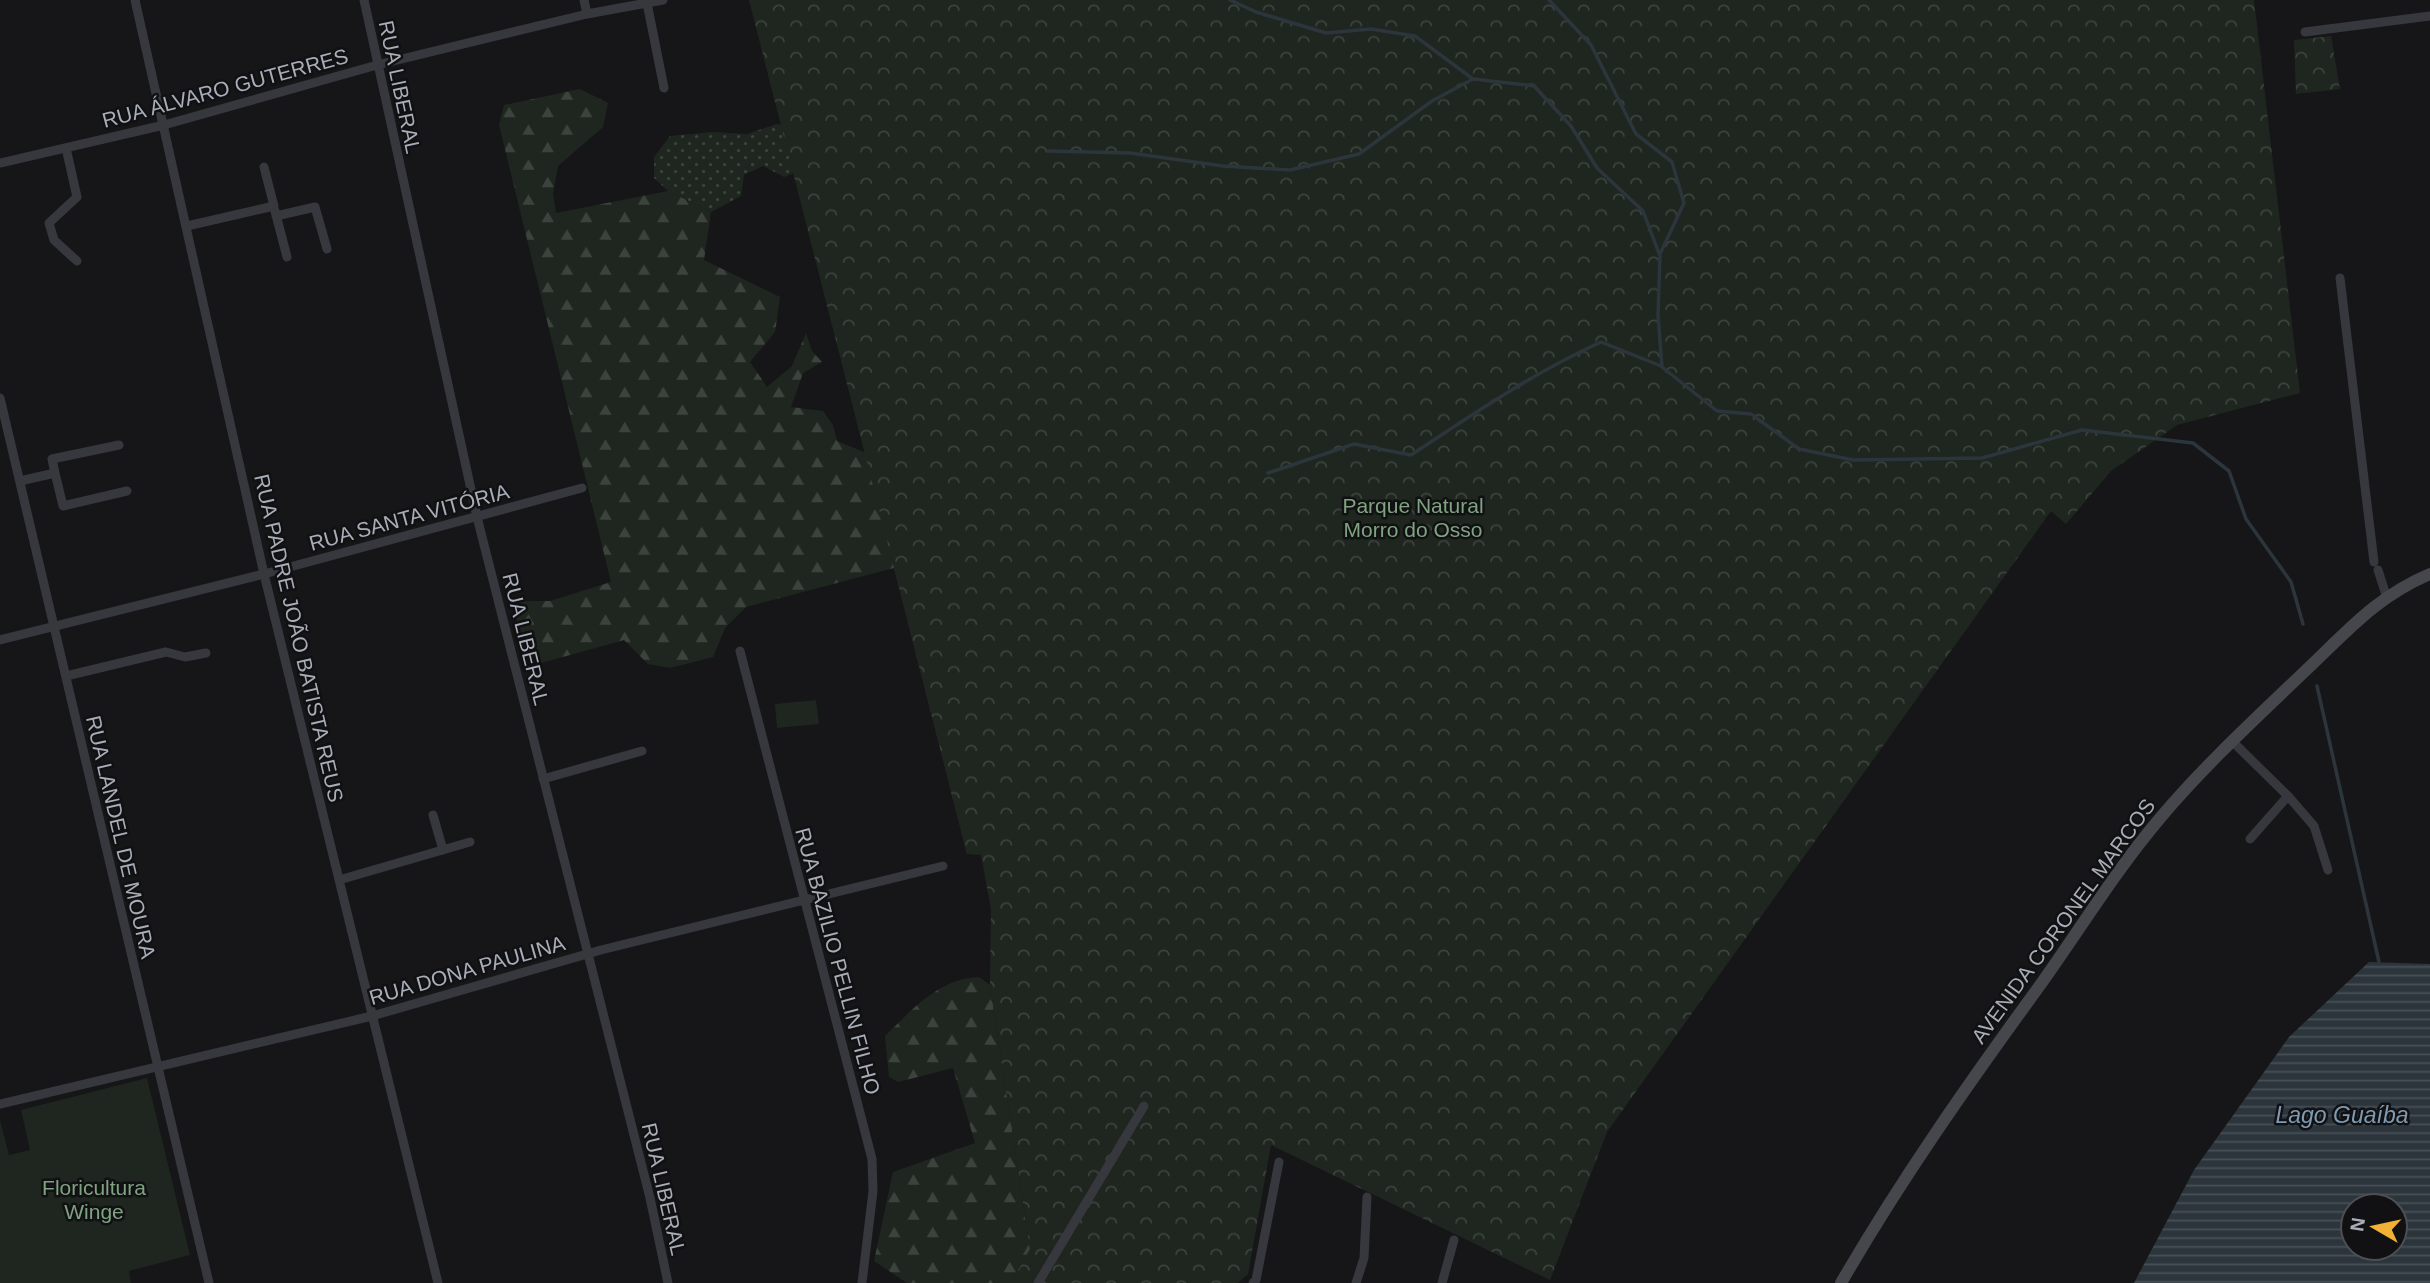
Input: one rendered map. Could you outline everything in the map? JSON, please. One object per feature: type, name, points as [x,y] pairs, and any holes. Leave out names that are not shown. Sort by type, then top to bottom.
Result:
[{"type":"main road","name":"AVENIDA CORONEL MARCOS","points":[[1841,1283],[1957,1100],[2112,879],[2160,817],[2349,628],[2386,595],[2430,574]]},
{"type":"street","name":"RUA PADRE JOÃO BATISTA REUS","points":[[135,0],[264,574],[438,1283]]},
{"type":"street","name":"RUA LIBERAL","points":[[364,0],[477,517],[650,1198],[668,1283]]},
{"type":"street","points":[[584,0],[587,14]]},
{"type":"street","name":"RUA ÁLVARO GUTERRES","points":[[0,163],[164,125],[377,65],[587,14],[663,0]]},
{"type":"street","points":[[647,3],[664,88]]},
{"type":"street","points":[[2305,32],[2430,16]]},
{"type":"street","points":[[66,148],[77,197],[49,223],[54,240],[77,261]]},
{"type":"street","points":[[264,167],[287,257]]},
{"type":"street","points":[[187,226],[315,207],[327,249]]},
{"type":"street","points":[[2340,278],[2376,566],[2386,595]]},
{"type":"street","name":"RUA LANDEL DE MOURA","points":[[0,398],[209,1283]]},
{"type":"street","points":[[119,445],[52,459],[63,506],[127,491]]},
{"type":"street","points":[[20,481],[55,473]]},
{"type":"street","name":"RUA SANTA VITÓRIA","points":[[0,640],[264,574],[582,488]]},
{"type":"street","name":"RUA BAZILIO PELLIN FILHO","points":[[740,651],[872,1159],[873,1191],[862,1283]]},
{"type":"street","points":[[66,677],[166,652],[185,657],[206,653]]},
{"type":"street","points":[[2233,742],[2288,796],[2314,826],[2328,870]]},
{"type":"street","points":[[543,779],[642,751]]},
{"type":"street","points":[[2250,839],[2288,796]]},
{"type":"street","points":[[433,815],[443,850]]},
{"type":"street","points":[[339,880],[470,842]]},
{"type":"street","name":"RUA DONA PAULINA","points":[[0,1104],[372,1016],[586,954],[943,866]]},
{"type":"street","points":[[1038,1283],[1144,1106]]},
{"type":"street","points":[[1252,1283],[1256,1280],[1279,1162]]},
{"type":"street","points":[[1356,1283],[1364,1258],[1367,1197]]},
{"type":"street","points":[[1442,1283],[1454,1240]]},
{"type":"green space","name":"Parque Natural Morro do Osso","points":[[749,0],[2254,0],[2300,393],[2177,425],[2111,471],[2066,524],[2051,511],[1607,1132],[1550,1280],[1271,1145],[1248,1274],[1238,1283],[1011,1283],[1030,1249],[990,985],[991,909],[981,855],[967,854]]},
{"type":"green space","points":[[2331,36],[2340,89],[2296,94],[2294,40]]},
{"type":"green space","points":[[580,89],[608,103],[603,127],[558,166],[553,194],[556,213],[668,191],[711,212],[704,260],[780,297],[775,332],[750,362],[767,387],[792,366],[806,333],[812,351],[822,362],[803,373],[791,407],[823,411],[833,425],[837,441],[864,452],[919,460],[967,854],[894,568],[746,607],[725,628],[713,657],[670,668],[648,664],[624,640],[530,666],[514,610],[519,601],[550,601],[611,582],[499,125],[504,105]]},
{"type":"green space","points":[[777,124],[796,128],[824,161],[784,177],[763,166],[744,175],[741,196],[711,212],[668,191],[654,178],[654,157],[670,136],[712,132],[747,134]]},
{"type":"green space","points":[[816,700],[819,724],[777,728],[775,704]]},
{"type":"green space","points":[[979,977],[990,985],[1030,1249],[1011,1283],[907,1283],[874,1261],[893,1172],[975,1143],[953,1068],[898,1082],[889,1077],[885,1036],[916,1006],[939,989],[964,979]]},
{"type":"green space","name":"Floricultura Winge","points":[[147,1078],[190,1255],[129,1271],[131,1283],[0,1283],[0,1120],[9,1155],[30,1150],[21,1110]]},
{"type":"water","name":"Lago Guaíba","points":[[2369,962],[2430,964],[2430,1283],[2134,1283],[2194,1170],[2289,1037]]},
{"type":"waterway","points":[[1230,0],[1256,12],[1326,33],[1371,29],[1415,36],[1473,79]]},
{"type":"waterway","points":[[1549,0],[1591,45],[1636,134],[1672,162],[1684,203],[1660,254]]},
{"type":"waterway","points":[[1048,151],[1130,153],[1223,166],[1290,170],[1359,154],[1432,101],[1473,79],[1534,86],[1571,126],[1597,168],[1643,211],[1660,256],[1658,315],[1662,367],[1717,411],[1751,414],[1799,449],[1853,460],[1982,458],[2082,430],[2193,443],[2229,471],[2246,519],[2291,582],[2303,624]]},
{"type":"waterway","points":[[1268,473],[1354,444],[1411,455],[1527,381],[1601,342],[1661,366]]},
{"type":"waterway","points":[[2317,686],[2379,962]]}]
